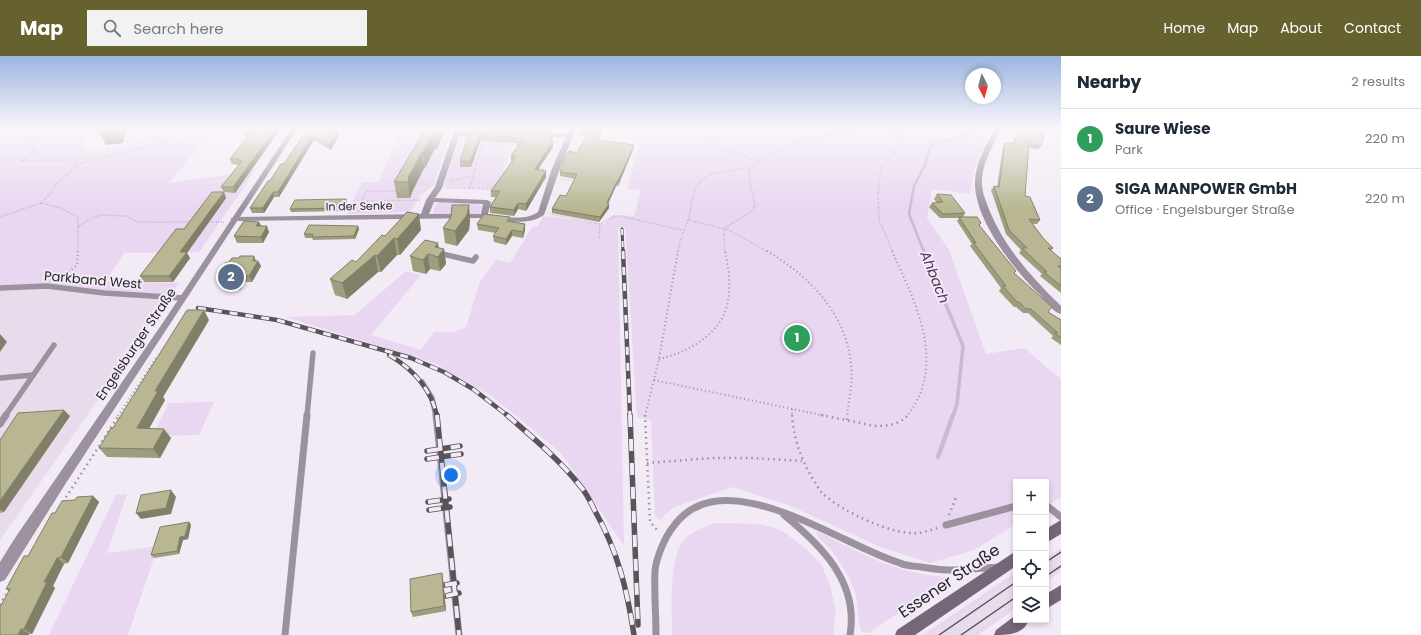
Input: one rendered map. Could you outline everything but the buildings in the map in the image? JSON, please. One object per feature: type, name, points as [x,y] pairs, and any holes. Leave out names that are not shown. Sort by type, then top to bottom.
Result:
[{"type":"main road","points":[[1049,535],[1061,526]]},
{"type":"main road","name":"Essener Straße","points":[[902,635],[1013,560]]},
{"type":"main road","points":[[1049,600],[1061,592]]},
{"type":"main road","points":[[1001,635],[1018,623]]},
{"type":"street","name":"Engelsburger Straße","points":[[0,575],[58,485],[184,298],[233,220],[277,155]]},
{"type":"street","points":[[424,217],[430,200],[440,184],[449,155]]},
{"type":"street","points":[[541,213],[562,155]]},
{"type":"street","points":[[987,155],[978,178],[980,196],[990,224],[1002,246],[1020,270],[1061,311]]},
{"type":"street","points":[[430,200],[487,202],[484,216]]},
{"type":"street","name":"In der Senke","points":[[233,220],[484,216],[527,220],[537,217],[541,213]]},
{"type":"lane","points":[[434,252],[473,261],[476,257]]},
{"type":"lane","name":"Parkband West","points":[[0,288],[47,286],[104,293],[184,298]]},
{"type":"lane","points":[[0,424],[54,345]]},
{"type":"lane","points":[[285,635],[313,353]]},
{"type":"lane","points":[[0,378],[33,375]]},
{"type":"lane","points":[[422,382],[432,398],[437,415],[459,635]]},
{"type":"lane","points":[[656,635],[655,570],[666,536],[678,519],[692,509],[708,503],[728,500],[745,501],[781,512],[820,526],[872,553],[901,564],[947,570],[1003,567]]},
{"type":"lane","points":[[946,525],[1013,507]]},
{"type":"lane","points":[[1049,507],[1061,516]]},
{"type":"lane","points":[[781,512],[812,538],[834,562],[842,578],[848,597],[852,618],[850,635]]},
{"type":"path","points":[[30,155],[21,161],[66,160],[78,164]]},
{"type":"path","points":[[0,218],[41,203],[52,192],[56,185],[78,164],[114,155]]},
{"type":"path","points":[[470,189],[480,155]]},
{"type":"path","points":[[740,155],[759,161]]},
{"type":"path","points":[[666,536],[656,531],[650,522],[645,414],[659,359],[675,257],[682,230],[688,220],[693,194],[703,179],[720,171],[748,168],[770,155]]},
{"type":"path","points":[[654,380],[876,426],[898,424],[906,418],[912,411],[926,377],[926,350],[919,311],[882,228],[878,215],[880,173],[883,166],[892,155]]},
{"type":"path","points":[[534,168],[576,181]]},
{"type":"path","points":[[725,228],[752,210],[755,206],[748,168]]},
{"type":"path","points":[[440,184],[473,176]]},
{"type":"path","points":[[408,184],[440,184],[470,189],[492,189],[487,202]]},
{"type":"path","points":[[356,217],[366,191],[397,190]]},
{"type":"path","points":[[362,201],[430,200]]},
{"type":"path","points":[[41,203],[58,208],[78,217],[79,226],[77,265],[68,274],[47,286]]},
{"type":"path","points":[[541,213],[600,224],[610,218],[620,216],[682,230]]},
{"type":"path","points":[[79,226],[94,217],[102,215],[126,216],[137,222],[194,223]]},
{"type":"path","points":[[201,222],[233,220]]},
{"type":"path","points":[[688,220],[725,228],[748,239],[778,257],[808,280],[831,306],[846,337],[850,357],[851,380],[847,420]]},
{"type":"path","points":[[599,238],[600,224]]},
{"type":"path","points":[[659,359],[679,354],[702,339],[724,315],[729,289],[728,262],[724,240],[725,228]]},
{"type":"path","points":[[792,409],[793,428],[802,461],[822,493],[856,516],[902,532],[919,533],[946,525],[952,505],[957,495]]},
{"type":"path","points":[[648,463],[712,458],[752,458],[802,461]]},
{"type":"shaded area","points":[[0,155],[193,155],[168,183],[234,174],[237,169],[256,169],[199,252],[124,253],[106,281],[179,283],[167,301],[103,296],[42,288],[0,291]]},
{"type":"shaded area","points":[[390,155],[443,155],[434,185],[421,195],[410,212],[347,214],[362,182],[379,182]]},
{"type":"shaded area","points":[[454,155],[509,155],[496,189],[443,187]]},
{"type":"shaded area","points":[[636,155],[980,155],[974,169],[970,194],[932,189],[927,218],[949,250],[986,354],[1025,348],[1047,368],[1061,378],[1061,497],[1049,504],[1049,479],[1013,479],[1013,526],[974,550],[930,563],[878,546],[791,506],[732,487],[672,508],[660,520],[655,516],[651,420],[637,417],[625,227],[618,227],[624,546],[561,453],[493,397],[436,364],[286,317],[355,315],[406,271],[421,275],[371,335],[421,350],[434,332],[454,332],[466,327],[480,282],[496,260],[510,263],[533,226],[538,227],[543,216],[604,224],[613,215],[634,216],[641,190],[628,189]]},
{"type":"shaded area","points":[[440,202],[476,203],[482,206],[480,214],[477,215],[435,215],[433,213],[436,204]]},
{"type":"shaded area","points":[[42,288],[103,296],[167,301],[0,540],[0,291]]},
{"type":"shaded area","points":[[214,402],[199,435],[152,436],[169,403]]},
{"type":"shaded area","points":[[127,494],[107,553],[158,546],[128,635],[49,635],[116,495]]},
{"type":"shaded area","points":[[716,523],[759,524],[781,530],[805,548],[821,564],[830,585],[836,612],[833,635],[672,635],[673,578],[676,556],[686,537]]},
{"type":"shaded area","points":[[816,532],[819,532],[865,555],[894,567],[927,575],[945,577],[947,581],[868,633],[862,632],[852,584],[844,568]]},
{"type":"shaded area","points":[[1061,548],[1061,571],[1049,580],[1049,556]]},
{"type":"shaded area","points":[[1013,574],[1013,580],[932,635],[923,635]]},
{"type":"shaded area","points":[[1013,580],[1013,605],[971,635],[932,635]]},
{"type":"shaded area","points":[[1013,605],[1013,610],[978,635],[971,635]]},
{"type":"waterway","name":"Ahbach","points":[[924,252],[909,214],[914,186],[925,165],[928,155]]},
{"type":"waterway","name":"Ahbach","points":[[924,251],[963,346],[957,404],[953,416]]},
{"type":"waterway","name":"Ahbach","points":[[938,457],[953,415]]},
{"type":"tram line","points":[[1049,560],[1061,552]]},
{"type":"tram line","points":[[1049,574],[1061,566]]},
{"type":"tram line","points":[[939,635],[1013,584]]},
{"type":"tram line","points":[[961,635],[1013,599]]},
{"type":"railway","points":[[622,229],[623,252]]},
{"type":"railway","points":[[623,251],[630,416]]},
{"type":"railway","points":[[198,308],[277,320],[411,358],[444,372],[473,389],[508,416]]},
{"type":"railway","points":[[389,355],[406,367],[420,381],[430,397],[437,416]]},
{"type":"railway","points":[[437,415],[440,449]]},
{"type":"railway","points":[[507,415],[555,458],[573,477],[587,496],[603,526],[616,556],[625,586],[634,635]]},
{"type":"railway","points":[[630,415],[638,625]]},
{"type":"railway","points":[[440,449],[460,446]]},
{"type":"railway","points":[[427,451],[440,449]]},
{"type":"railway","points":[[440,449],[441,457]]},
{"type":"railway","points":[[441,457],[461,454]]},
{"type":"railway","points":[[427,459],[441,457]]},
{"type":"railway","points":[[441,457],[445,500]]},
{"type":"railway","points":[[428,502],[445,500]]},
{"type":"railway","points":[[445,500],[446,508]]},
{"type":"railway","points":[[429,510],[446,508]]},
{"type":"railway","points":[[446,508],[454,584]]},
{"type":"railway","points":[[445,585],[454,584]]},
{"type":"railway","points":[[454,584],[455,594]]},
{"type":"railway","points":[[455,594],[459,593]]},
{"type":"railway","points":[[446,596],[455,594]]},
{"type":"railway","points":[[455,594],[459,635]]},
{"type":"place","name":"SIGA MANPOWER GmbH","points":[[231,277]]},
{"type":"place","name":"Saure Wiese","points":[[797,338]]}]
